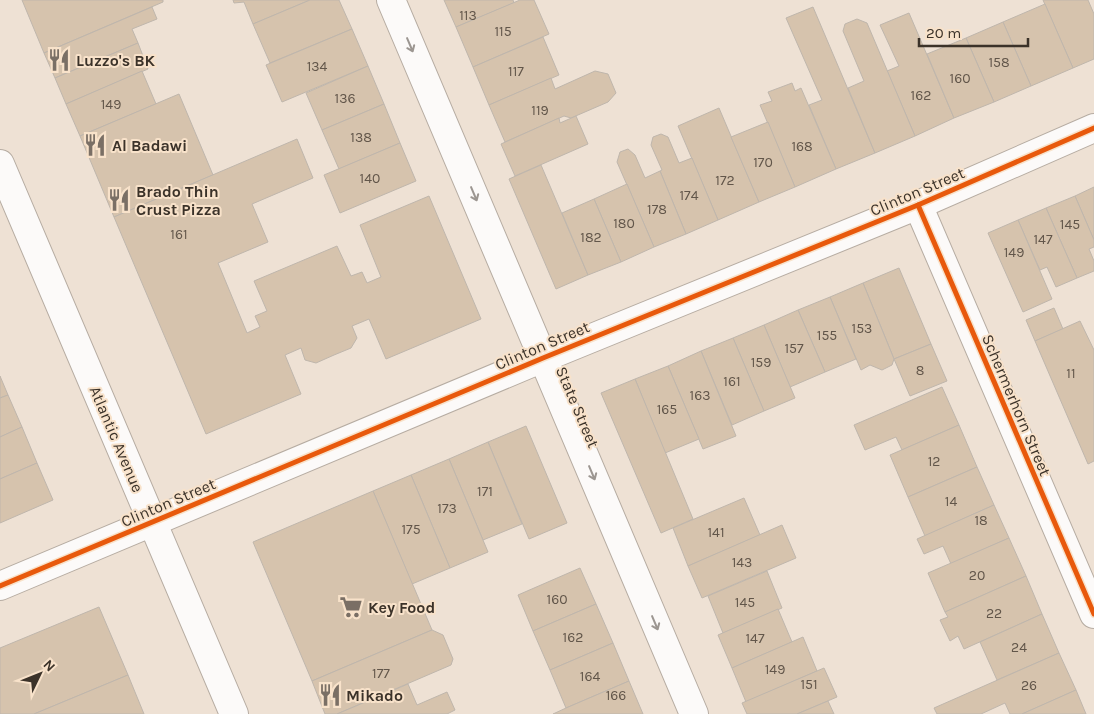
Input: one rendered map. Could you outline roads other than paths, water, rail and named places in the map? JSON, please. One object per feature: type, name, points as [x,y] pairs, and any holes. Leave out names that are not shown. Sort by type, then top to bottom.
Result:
[{"type":"street","name":"State Street","points":[[391,0],[694,714]]},
{"type":"street","name":"Clinton Street","points":[[0,586],[543,358],[918,205],[1094,128]]},
{"type":"street","name":"Atlantic Avenue","points":[[0,164],[234,714]]},
{"type":"street","name":"Schermerhorn Street","points":[[918,205],[1094,614]]},
{"type":"place","name":"Luzzo's BK","points":[[59,60]]},
{"type":"place","name":"Al Badawi","points":[[95,145]]},
{"type":"place","name":"Brado Thin Crust Pizza","points":[[119,200]]},
{"type":"place","name":"Key Food","points":[[351,607]]},
{"type":"place","name":"Mikado","points":[[330,695]]}]
